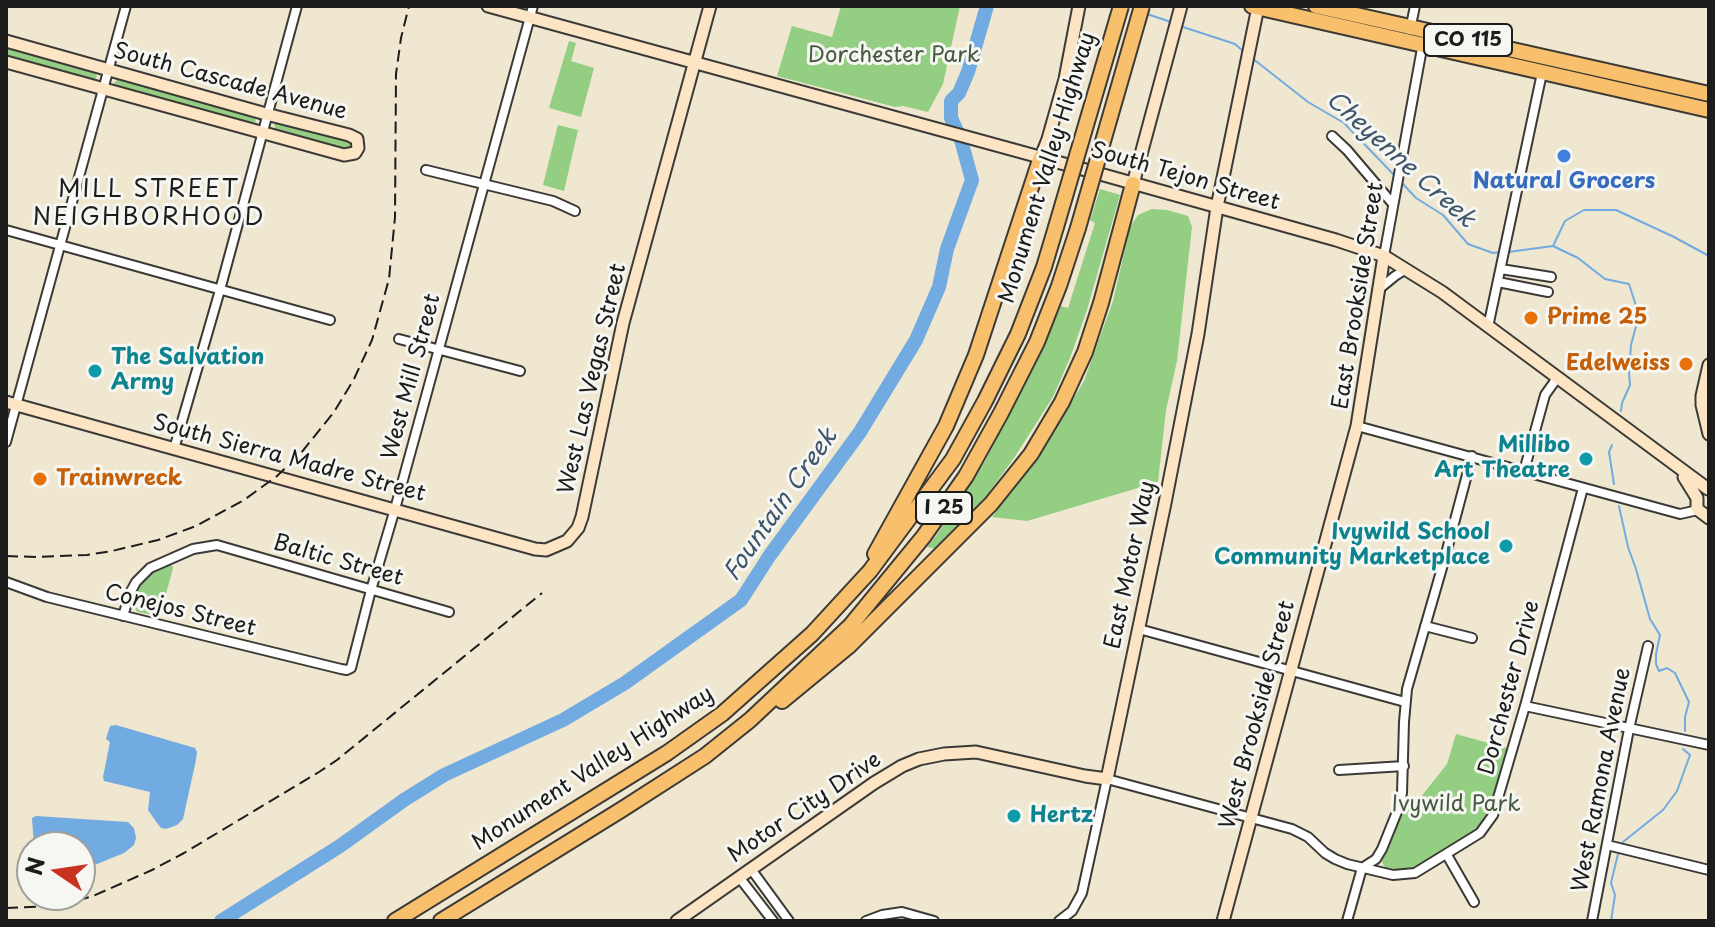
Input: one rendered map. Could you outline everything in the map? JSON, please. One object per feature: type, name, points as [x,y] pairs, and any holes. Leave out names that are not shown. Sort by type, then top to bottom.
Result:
[{"type":"highway","name":"Monument Valley Highway","points":[[395,921],[667,753],[722,714],[812,634],[889,548],[953,459],[1018,334],[1044,267],[1121,6]]},
{"type":"highway","name":"Monument Valley Highway","points":[[441,921],[621,810],[732,735],[851,625],[924,536],[966,476],[1037,342],[1078,228],[1142,6]]},
{"type":"highway","name":"CO 115","points":[[1316,6],[1709,94]]},
{"type":"highway","name":"CO 115","points":[[1255,7],[1709,110]]},
{"type":"highway","points":[[1492,61],[1503,56],[1530,62],[1535,61],[1537,55]]},
{"type":"highway","points":[[1542,73],[1556,66],[1571,70],[1586,66]]},
{"type":"highway","points":[[849,595],[899,513],[955,404],[981,343],[1041,157]]},
{"type":"highway","points":[[732,735],[790,696],[850,645],[991,504],[1031,454],[1062,402],[1085,352],[1133,184]]},
{"type":"street","points":[[6,442],[11,403],[126,6]]},
{"type":"street","points":[[174,449],[297,6]]},
{"type":"street","name":"South Tejon Street","points":[[488,6],[531,12],[694,62],[1041,157],[1384,256],[1434,287],[1676,468]]},
{"type":"street","name":"West Las Vegas Street","points":[[562,544],[573,536],[582,517],[623,323],[710,6]]},
{"type":"street","points":[[1407,42],[1415,6]]},
{"type":"street","points":[[1133,184],[1181,7]]},
{"type":"street","name":"East Motor Way","points":[[1059,921],[1072,911],[1082,893],[1107,779],[1198,334],[1217,207],[1247,65],[1255,7]]},
{"type":"street","name":"West Mill Street","points":[[347,670],[351,668],[531,12]]},
{"type":"street","points":[[1041,157],[1065,79],[1078,12]]},
{"type":"street","name":"East Brookside Street","points":[[1357,426],[1378,289],[1426,30]]},
{"type":"street","name":"South Cascade Avenue","points":[[6,41],[349,135],[357,139],[358,148],[355,153],[344,155],[6,62]]},
{"type":"street","points":[[1488,327],[1542,73]]},
{"type":"street","points":[[1332,136],[1393,204]]},
{"type":"street","points":[[426,170],[553,201],[575,211]]},
{"type":"street","points":[[6,230],[330,320]]},
{"type":"street","points":[[1502,264],[1551,277]]},
{"type":"street","points":[[1378,289],[1406,269]]},
{"type":"street","points":[[1498,282],[1548,292]]},
{"type":"street","points":[[399,339],[520,371]]},
{"type":"street","points":[[1709,365],[1702,405],[1709,434]]},
{"type":"street","points":[[1524,471],[1545,395],[1557,378]]},
{"type":"street","name":"South Sierra Madre Street","points":[[11,403],[535,549],[546,550],[562,544]]},
{"type":"street","points":[[1357,426],[1680,514],[1694,507],[1703,491],[1708,490]]},
{"type":"street","name":"West Brookside Street","points":[[1223,921],[1357,426]]},
{"type":"street","points":[[1347,921],[1362,868],[1376,859],[1382,849],[1402,793],[1405,702],[1472,456]]},
{"type":"street","points":[[1676,468],[1708,490]]},
{"type":"street","points":[[1676,468],[1688,481],[1694,507],[1709,518]]},
{"type":"street","name":"Dorchester Drive","points":[[1107,779],[1302,833],[1325,853],[1347,864],[1393,875],[1415,873],[1447,855],[1480,833],[1493,815],[1583,488]]},
{"type":"street","name":"Baltic Street","points":[[123,616],[136,582],[150,568],[193,549],[217,545],[449,612]]},
{"type":"street","name":"Conejos Street","points":[[6,582],[47,597],[347,670]]},
{"type":"street","points":[[1425,626],[1472,638]]},
{"type":"street","points":[[1139,629],[1405,702]]},
{"type":"street","name":"West Ramona Avenue","points":[[1592,921],[1648,646]]},
{"type":"street","points":[[1525,706],[1709,745]]},
{"type":"street","name":"Motor City Drive","points":[[677,921],[881,778],[919,759],[976,752],[1107,779]]},
{"type":"street","points":[[1339,770],[1404,766]]},
{"type":"street","points":[[1607,845],[1709,870]]},
{"type":"street","points":[[1447,855],[1474,902]]},
{"type":"street","points":[[751,869],[789,921]]},
{"type":"street","points":[[739,877],[773,921]]},
{"type":"street","points":[[866,921],[902,912],[934,921]]},
{"type":"green space","name":"Dorchester Park","points":[[841,6],[960,6],[943,84],[928,112],[895,107],[777,76],[792,26],[832,37]]},
{"type":"green space","points":[[569,41],[576,43],[571,61],[594,68],[581,117],[549,108]]},
{"type":"green space","points":[[6,47],[94,70],[97,76],[94,81],[6,58]]},
{"type":"green space","points":[[120,77],[254,114],[256,121],[251,125],[116,88],[114,83]]},
{"type":"green space","points":[[277,122],[350,140],[354,146],[351,151],[277,132],[274,125]]},
{"type":"green space","points":[[558,125],[578,130],[564,191],[543,185]]},
{"type":"green space","points":[[1100,189],[1120,195],[1087,310],[1053,397],[981,503],[937,549],[927,547],[985,461],[1032,371],[1061,306],[1068,308],[1095,223],[1090,220]]},
{"type":"green space","points":[[1152,209],[1188,216],[1192,227],[1177,361],[1166,410],[1158,482],[1027,521],[992,517],[1037,460],[1084,381],[1113,301],[1130,227],[1138,215]]},
{"type":"green space","points":[[171,564],[173,568],[160,616],[137,612],[132,603],[140,584],[150,574]]},
{"type":"green space","name":"Ivywild Park","points":[[1456,734],[1510,749],[1485,820],[1472,832],[1416,867],[1400,871],[1386,869],[1383,857],[1406,800],[1416,803],[1447,764]]},
{"type":"water","points":[[116,725],[195,748],[196,760],[183,819],[177,825],[161,828],[148,810],[150,792],[104,781],[110,742],[106,739],[110,726]]},
{"type":"water","points":[[32,818],[128,822],[134,828],[136,838],[134,845],[124,853],[96,864],[96,831],[33,831]]},
{"type":"waterway","name":"Fountain Creek","points":[[221,921],[340,846],[444,775],[563,720],[625,683],[741,600],[860,432],[916,340],[939,287],[947,249],[972,180],[961,140],[951,118],[951,101],[959,93],[968,72],[987,6]]},
{"type":"waterway","name":"Cheyenne Creek","points":[[1147,14],[1171,22]]},
{"type":"waterway","name":"Cheyenne Creek","points":[[1180,26],[1235,44],[1244,52]]},
{"type":"waterway","name":"Cheyenne Creek","points":[[1252,58],[1308,102],[1344,123],[1395,176]]},
{"type":"waterway","name":"Cheyenne Creek","points":[[1402,183],[1416,198],[1443,215],[1468,244],[1493,253],[1502,252]]},
{"type":"waterway","name":"Cheyenne Creek","points":[[1508,252],[1553,246],[1565,221],[1584,210],[1616,210],[1709,256]]},
{"type":"waterway","points":[[1553,246],[1578,258],[1605,279],[1629,284],[1639,315],[1631,345],[1630,385],[1621,411]]},
{"type":"waterway","points":[[1612,445],[1609,452],[1614,484]]},
{"type":"waterway","points":[[1619,506],[1650,619],[1660,635],[1656,664],[1659,671],[1667,668],[1675,673],[1689,702],[1685,731]]},
{"type":"waterway","points":[[1623,842],[1663,810],[1677,791],[1690,755],[1683,749]]},
{"type":"waterway","points":[[1611,921],[1615,895],[1611,883],[1618,854]]},
{"type":"railway","points":[[6,556],[87,555],[158,540],[196,526],[244,500],[277,476],[301,453],[334,412],[372,340],[389,279],[395,217],[396,74],[409,6]]},
{"type":"railway","points":[[6,908],[58,906],[93,896],[184,853],[337,760],[542,593]]},
{"type":"place","name":"Natural Grocers","points":[[1564,156]]},
{"type":"place","name":"Prime 25","points":[[1531,318]]},
{"type":"place","name":"Edelweiss","points":[[1686,364]]},
{"type":"place","name":"The Salvation Army","points":[[95,371]]},
{"type":"place","name":"Millibo Art Theatre","points":[[1586,459]]},
{"type":"place","name":"Trainwreck","points":[[40,479]]},
{"type":"place","name":"Ivywild School Community Marketplace","points":[[1506,546]]},
{"type":"place","name":"Hertz","points":[[1014,816]]},
{"type":"district","name":"MILL STREET NEIGHBORHOOD","points":[[149,204]]}]
